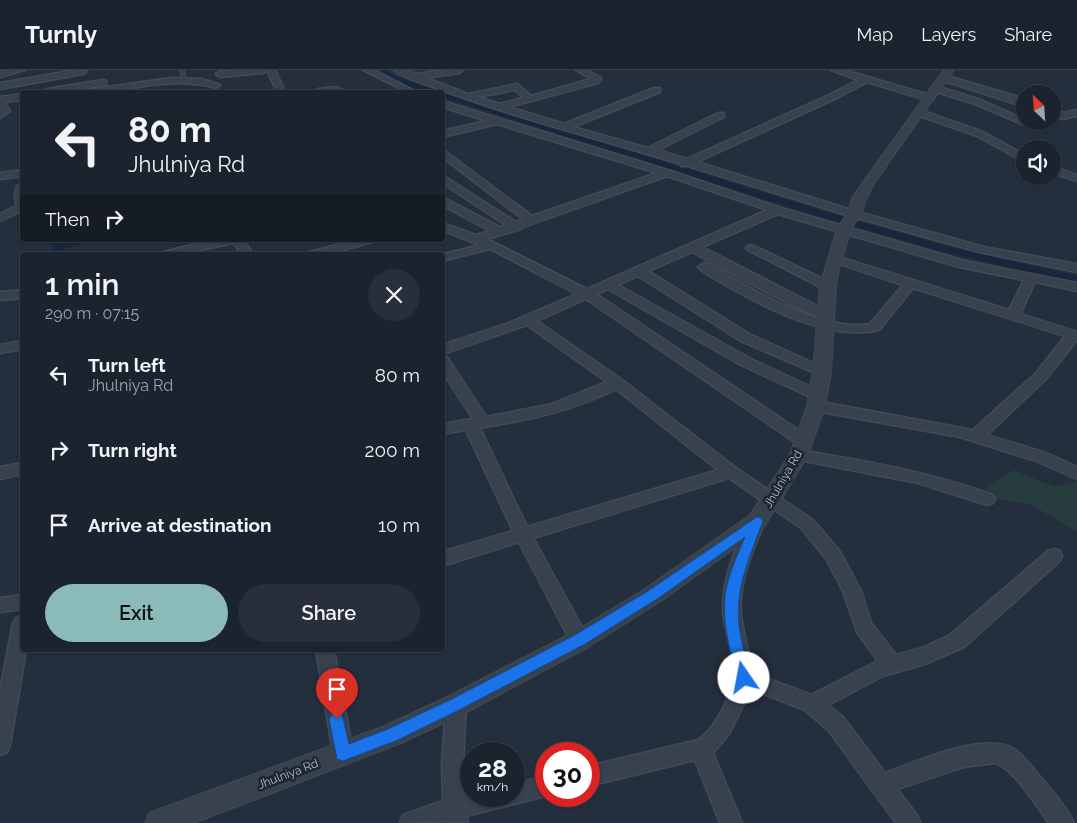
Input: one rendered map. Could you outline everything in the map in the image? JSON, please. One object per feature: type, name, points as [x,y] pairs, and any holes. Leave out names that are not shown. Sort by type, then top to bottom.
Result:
[{"type":"street","points":[[0,74],[21,70]]},
{"type":"street","points":[[74,90],[184,81],[207,82],[215,89],[221,72],[263,70]]},
{"type":"street","points":[[271,70],[279,90]]},
{"type":"street","points":[[366,70],[409,90]]},
{"type":"street","points":[[398,70],[465,98],[649,151],[677,170],[777,210],[849,221],[1077,268]]},
{"type":"street","points":[[414,77],[459,70]]},
{"type":"street","points":[[500,107],[597,79],[580,70]]},
{"type":"street","points":[[835,70],[864,80],[978,102],[1016,118]]},
{"type":"street","points":[[0,86],[44,74],[83,71]]},
{"type":"street","points":[[0,93],[50,83],[44,74]]},
{"type":"street","points":[[947,74],[1016,101]]},
{"type":"street","name":"Jhulniya Rd","points":[[159,823],[392,735],[456,705],[580,640],[653,595],[757,521],[802,448],[818,401],[828,286],[835,259],[849,221],[869,182],[947,74]]},
{"type":"street","points":[[477,240],[677,170],[824,101],[864,80]]},
{"type":"street","points":[[104,90],[127,86]]},
{"type":"street","points":[[445,104],[517,87],[528,98]]},
{"type":"street","points":[[564,127],[657,90]]},
{"type":"street","points":[[1,105],[20,98]]},
{"type":"street","points":[[1,105],[20,104]]},
{"type":"street","points":[[445,104],[849,221],[963,264],[1077,287]]},
{"type":"street","points":[[920,113],[980,134],[1016,154]]},
{"type":"street","points":[[1061,115],[1077,113]]},
{"type":"street","points":[[649,151],[721,115]]},
{"type":"street","points":[[445,133],[498,120]]},
{"type":"street","points":[[445,154],[532,221]]},
{"type":"street","points":[[1061,172],[1077,178]]},
{"type":"street","points":[[0,176],[20,173]]},
{"type":"street","points":[[445,180],[517,226]]},
{"type":"street","points":[[445,202],[500,232]]},
{"type":"street","points":[[0,218],[20,208]]},
{"type":"street","points":[[445,349],[486,337],[528,320],[777,210]]},
{"type":"street","points":[[445,227],[492,245],[587,294],[802,448],[923,478],[988,499]]},
{"type":"street","points":[[177,252],[222,242]]},
{"type":"street","points":[[322,252],[361,242]]},
{"type":"street","points":[[445,257],[492,245]]},
{"type":"street","points":[[694,248],[793,300],[826,320]]},
{"type":"street","points":[[752,248],[828,286]]},
{"type":"street","points":[[835,259],[1075,335],[1040,376],[975,437]]},
{"type":"street","points":[[704,267],[767,303],[800,317],[826,320],[865,330],[874,327],[910,284]]},
{"type":"street","points":[[639,271],[746,338],[822,372]]},
{"type":"street","points":[[1013,315],[1030,279]]},
{"type":"street","points":[[608,284],[818,401],[975,437],[1041,457],[1077,473]]},
{"type":"street","points":[[0,296],[20,294]]},
{"type":"street","points":[[528,320],[617,383],[731,472],[807,524],[822,540],[845,575],[863,627],[892,664]]},
{"type":"street","points":[[0,349],[20,345]]},
{"type":"street","points":[[445,366],[476,423],[523,535],[580,640]]},
{"type":"street","points":[[445,428],[561,406],[598,394],[617,383]]},
{"type":"street","points":[[1041,457],[1077,463]]},
{"type":"street","points":[[0,473],[20,468]]},
{"type":"street","points":[[445,558],[731,472]]},
{"type":"street","points":[[600,773],[701,750],[713,741],[722,729],[737,699],[744,678],[732,626],[732,597],[737,572],[757,521]]},
{"type":"street","points":[[812,704],[858,679],[892,664],[925,656],[957,641],[1054,556]]},
{"type":"street","points":[[0,605],[20,602]]},
{"type":"street","points":[[0,745],[20,634]]},
{"type":"street","points":[[325,652],[343,754]]},
{"type":"street","points":[[744,678],[812,704],[836,724],[909,823]]},
{"type":"street","points":[[456,705],[452,775],[456,816]]},
{"type":"street","points":[[701,750],[731,823]]},
{"type":"street","points":[[881,785],[968,756],[990,752],[1005,756],[1063,823]]},
{"type":"street","points":[[410,823],[456,816],[478,807]]},
{"type":"lane","points":[[182,70],[184,81]]},
{"type":"green space","points":[[1014,470],[1054,487],[1077,481],[1077,532],[1032,505],[992,498],[986,488]]},
{"type":"water","points":[[50,242],[87,242],[55,251]]},
{"type":"waterway","points":[[379,70],[391,78],[431,90]]},
{"type":"waterway","points":[[445,95],[818,213],[940,248],[1077,280]]},
{"type":"route","points":[[337,719],[343,754],[392,735],[456,705],[580,640],[653,595],[757,521],[737,572],[732,597],[732,626],[744,678]]}]
